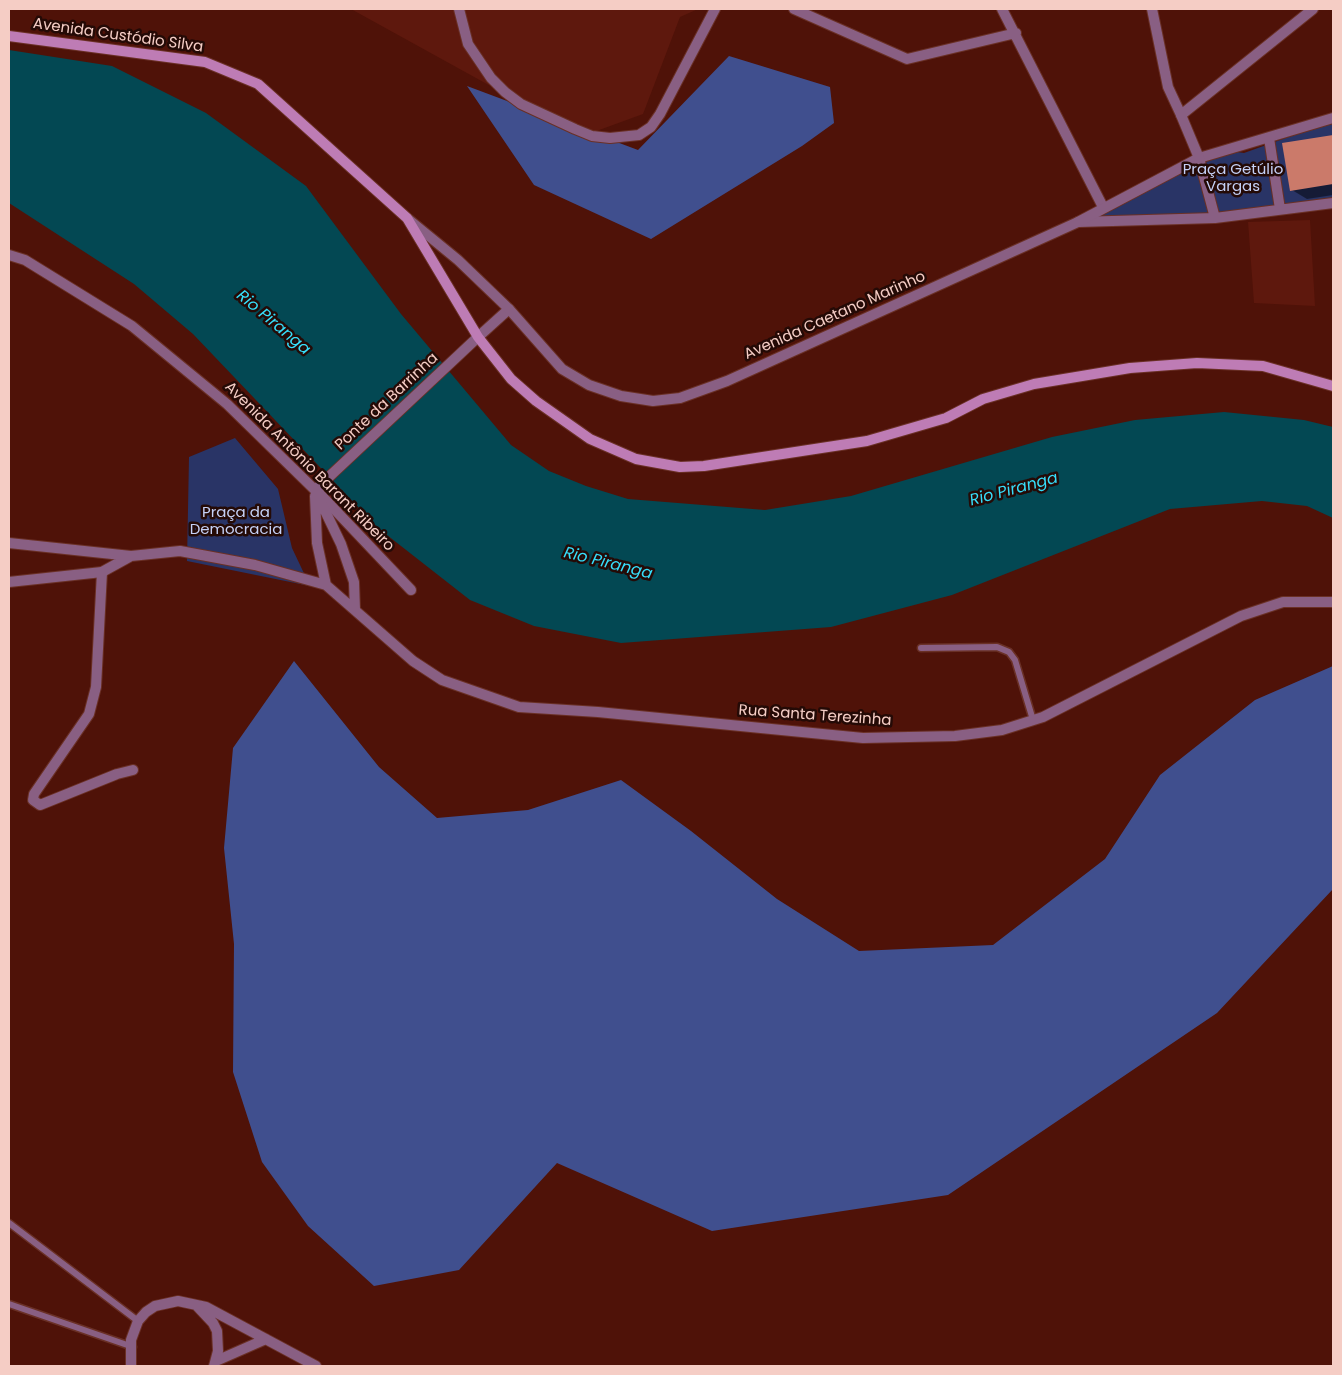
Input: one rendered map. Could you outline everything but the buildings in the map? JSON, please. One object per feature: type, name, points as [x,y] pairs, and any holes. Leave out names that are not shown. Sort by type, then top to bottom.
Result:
[{"type":"main road","name":"Avenida Custódio Silva","points":[[9,36],[205,62],[258,84],[407,218],[478,337],[510,379],[590,440],[636,459],[680,467],[704,466],[866,442],[946,418],[983,399],[1034,384],[1130,368],[1197,363],[1263,366],[1333,386]]},
{"type":"street","points":[[459,9],[468,44],[491,78],[505,92],[521,104],[592,136],[618,138],[640,135],[651,128],[715,9]]},
{"type":"street","points":[[794,9],[907,59],[1016,33]]},
{"type":"street","points":[[1002,9],[1104,207]]},
{"type":"street","points":[[1152,9],[1168,87],[1199,158],[1215,218]]},
{"type":"street","points":[[1180,115],[1313,9]]},
{"type":"street","points":[[1078,222],[1199,158],[1243,143],[1269,138],[1333,118]]},
{"type":"street","points":[[1269,138],[1280,209]]},
{"type":"street","name":"Avenida Caetano Marinho","points":[[407,218],[458,260],[509,309],[562,369],[576,378],[622,396],[653,401],[674,399],[727,381],[1078,222],[1215,218],[1333,203]]},
{"type":"street","name":"Avenida Antônio Barant Ribeiro","points":[[9,255],[25,260],[132,326],[227,404],[318,486],[411,590]]},
{"type":"street","name":"Ponte da Barrinha","points":[[318,486],[509,309]]},
{"type":"street","points":[[9,543],[131,556],[180,551],[255,565],[326,585],[317,543],[318,486]]},
{"type":"street","points":[[318,486],[354,582],[355,610]]},
{"type":"street","points":[[9,582],[102,572],[131,556]]},
{"type":"street","points":[[102,572],[96,687],[89,714],[34,794],[33,800],[40,805],[117,774],[133,770]]},
{"type":"street","name":"Rua Santa Terezinha","points":[[326,585],[414,662],[442,680],[519,707],[598,712],[863,738],[955,736],[1002,730],[1033,720],[1242,616],[1283,602],[1333,602]]},
{"type":"street","points":[[131,1366],[132,1332],[138,1321],[146,1312],[166,1302],[192,1303],[206,1307],[316,1366]]},
{"type":"street","points":[[192,1303],[213,1323],[218,1340],[215,1364]]},
{"type":"street","points":[[215,1364],[266,1339]]},
{"type":"lane","points":[[921,648],[998,647],[1009,652],[1015,660],[1033,720]]},
{"type":"lane","points":[[9,1223],[138,1321]]},
{"type":"lane","points":[[9,1304],[133,1347]]},
{"type":"shaded area","points":[[351,9],[698,9],[680,17],[643,114],[591,133],[505,94]]},
{"type":"shaded area","points":[[729,56],[830,87],[834,123],[802,146],[651,239],[534,185],[467,86],[638,150]]},
{"type":"shaded area","points":[[1310,220],[1315,306],[1254,303],[1248,222]]},
{"type":"shaded area","points":[[294,661],[379,767],[437,818],[528,810],[621,780],[691,831],[777,899],[859,951],[993,945],[1105,859],[1160,775],[1255,700],[1333,666],[1333,889],[1217,1013],[948,1195],[712,1231],[557,1163],[459,1270],[374,1286],[308,1226],[262,1162],[233,1072],[234,944],[224,848],[233,748]]},
{"type":"green space","name":"Praça Getúlio Vargas","points":[[1333,121],[1333,203],[1215,218],[1078,222],[1199,158],[1237,152],[1244,153]]},
{"type":"green space","name":"Praça da Democracia","points":[[235,438],[278,489],[292,548],[310,586],[187,561],[189,457]]},
{"type":"water","name":"Rio Piranga","points":[[9,50],[112,66],[206,113],[306,186],[401,314],[511,445],[549,471],[586,486],[628,499],[765,510],[851,496],[1052,437],[1135,420],[1224,412],[1304,420],[1333,427],[1333,518],[1307,506],[1262,501],[1170,509],[952,595],[831,627],[621,643],[534,626],[470,600],[378,528],[193,334],[134,284],[9,203]]}]
